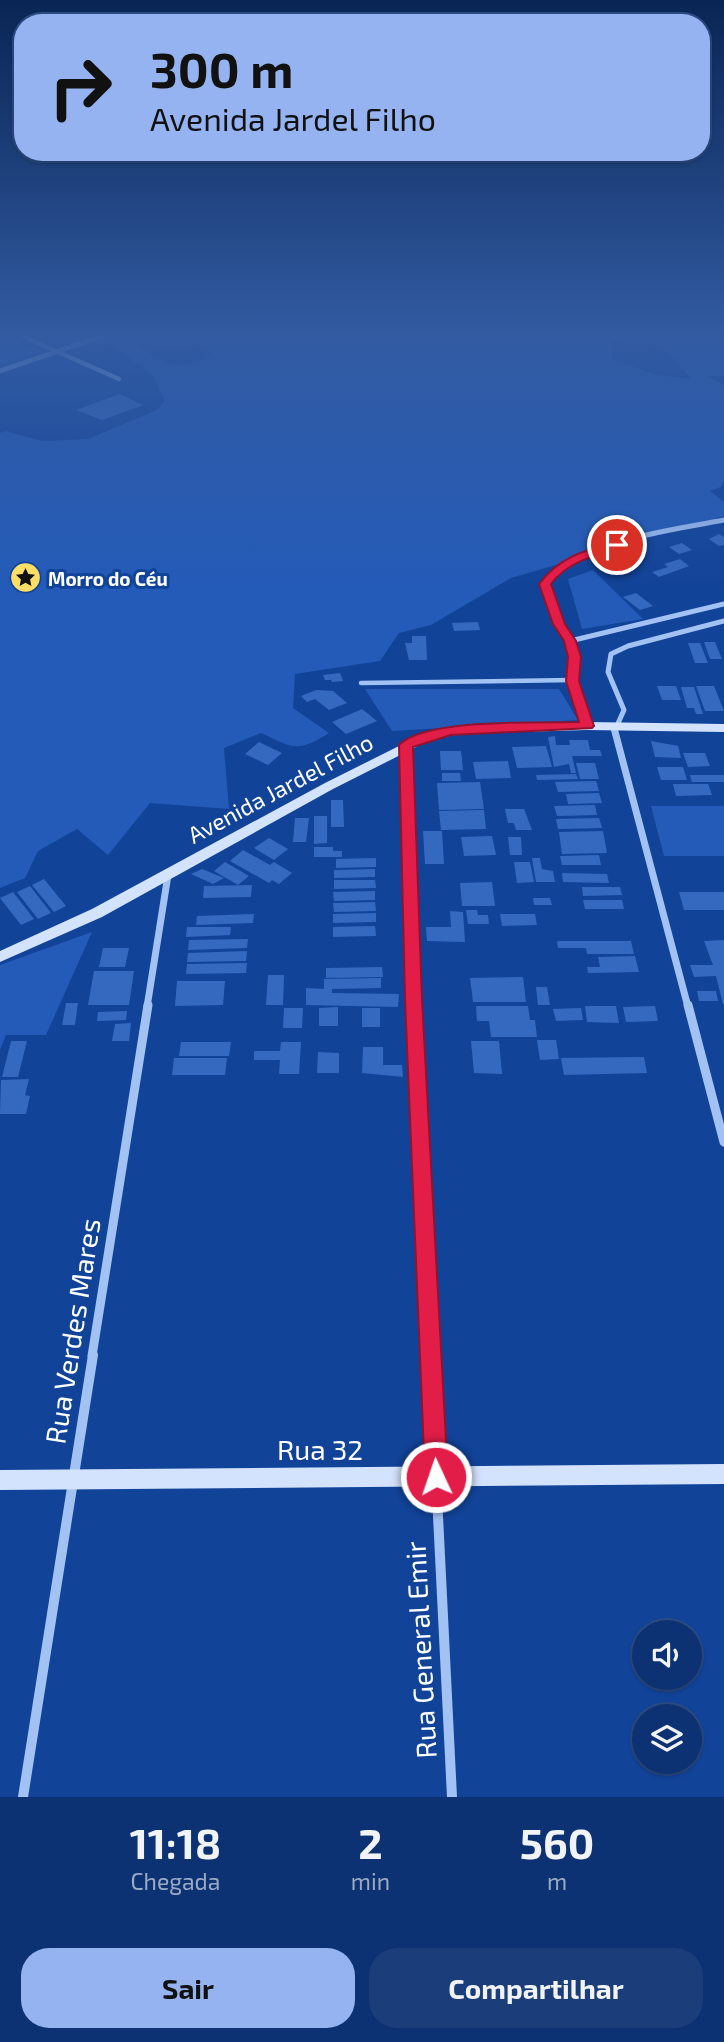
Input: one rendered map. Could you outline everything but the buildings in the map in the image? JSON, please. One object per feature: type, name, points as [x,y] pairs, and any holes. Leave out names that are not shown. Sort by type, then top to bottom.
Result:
[{"type":"main road","name":"Avenida Jardel Filho","points":[[0,957],[97,913],[168,872],[406,745],[433,734],[587,726],[724,728]]},
{"type":"main road","name":"Rua 32","points":[[0,1480],[724,1474]]},
{"type":"street","points":[[587,726],[573,681],[574,657],[570,641],[559,624],[545,584],[557,569],[592,552],[724,520]]},
{"type":"street","points":[[570,641],[724,604]]},
{"type":"street","points":[[724,621],[628,646],[611,654],[608,672],[624,710],[614,728],[724,1142]]},
{"type":"street","name":"Rua General Emir","points":[[406,745],[414,1012],[452,1797]]},
{"type":"street","name":"Rua Verdes Mares","points":[[23,1797],[168,872]]},
{"type":"lane","points":[[361,683],[573,681]]},
{"type":"shaded area","points":[[133,420],[724,420],[724,480],[721,487],[710,491],[724,502],[724,516],[511,578],[431,625],[399,633],[380,661],[295,674],[293,708],[329,733],[309,744],[295,746],[261,733],[224,748],[229,809],[150,803],[108,855],[77,829],[38,851],[25,878],[0,888],[0,433],[5,431],[42,441],[88,439]]},
{"type":"shaded area","points":[[593,570],[643,619],[582,629],[568,579]]},
{"type":"shaded area","points":[[365,689],[559,689],[578,720],[392,731]]},
{"type":"shaded area","points":[[651,806],[724,806],[724,856],[664,856]]},
{"type":"shaded area","points":[[92,932],[46,1035],[6,1035],[0,1050],[0,965]]},
{"type":"place","name":"Morro do Céu","points":[[25,578]]},
{"type":"route","points":[[436,1477],[413,999],[406,745],[433,734],[451,731],[587,726],[573,681],[574,657],[570,641],[559,624],[545,584],[557,569],[592,552],[617,545]]}]
